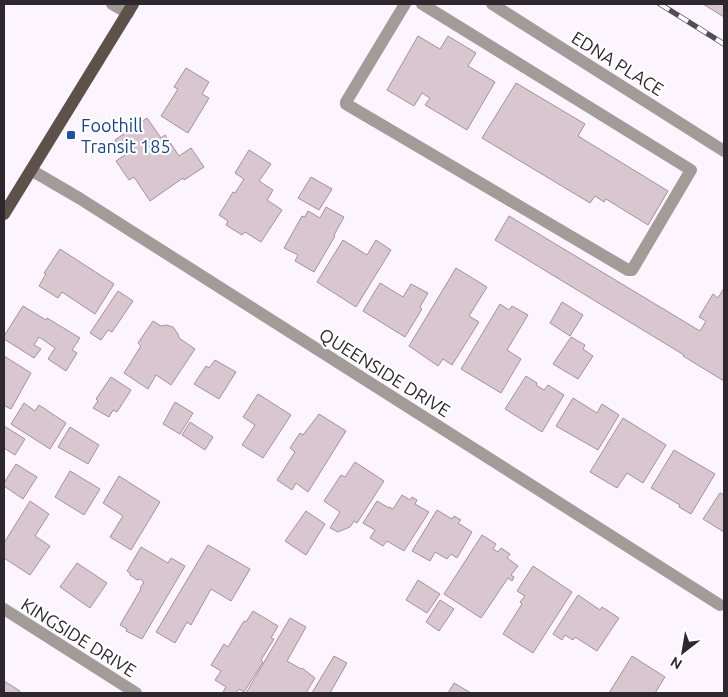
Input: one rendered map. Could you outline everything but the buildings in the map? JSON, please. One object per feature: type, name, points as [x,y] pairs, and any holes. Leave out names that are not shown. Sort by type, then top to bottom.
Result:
[{"type":"main road","points":[[4,214],[131,8]]},
{"type":"street","points":[[112,4],[131,8]]},
{"type":"street","points":[[405,4],[346,104],[628,270],[632,270],[691,170],[422,4]]},
{"type":"street","name":"EDNA PLACE","points":[[492,4],[724,151]]},
{"type":"street","name":"QUEENSIDE DRIVE","points":[[31,170],[79,198],[720,604]]},
{"type":"street","name":"KINGSIDE DRIVE","points":[[4,609],[136,693]]},
{"type":"railway","points":[[660,4],[724,44]]},
{"type":"place","name":"Foothill Transit 185","points":[[71,135]]}]
